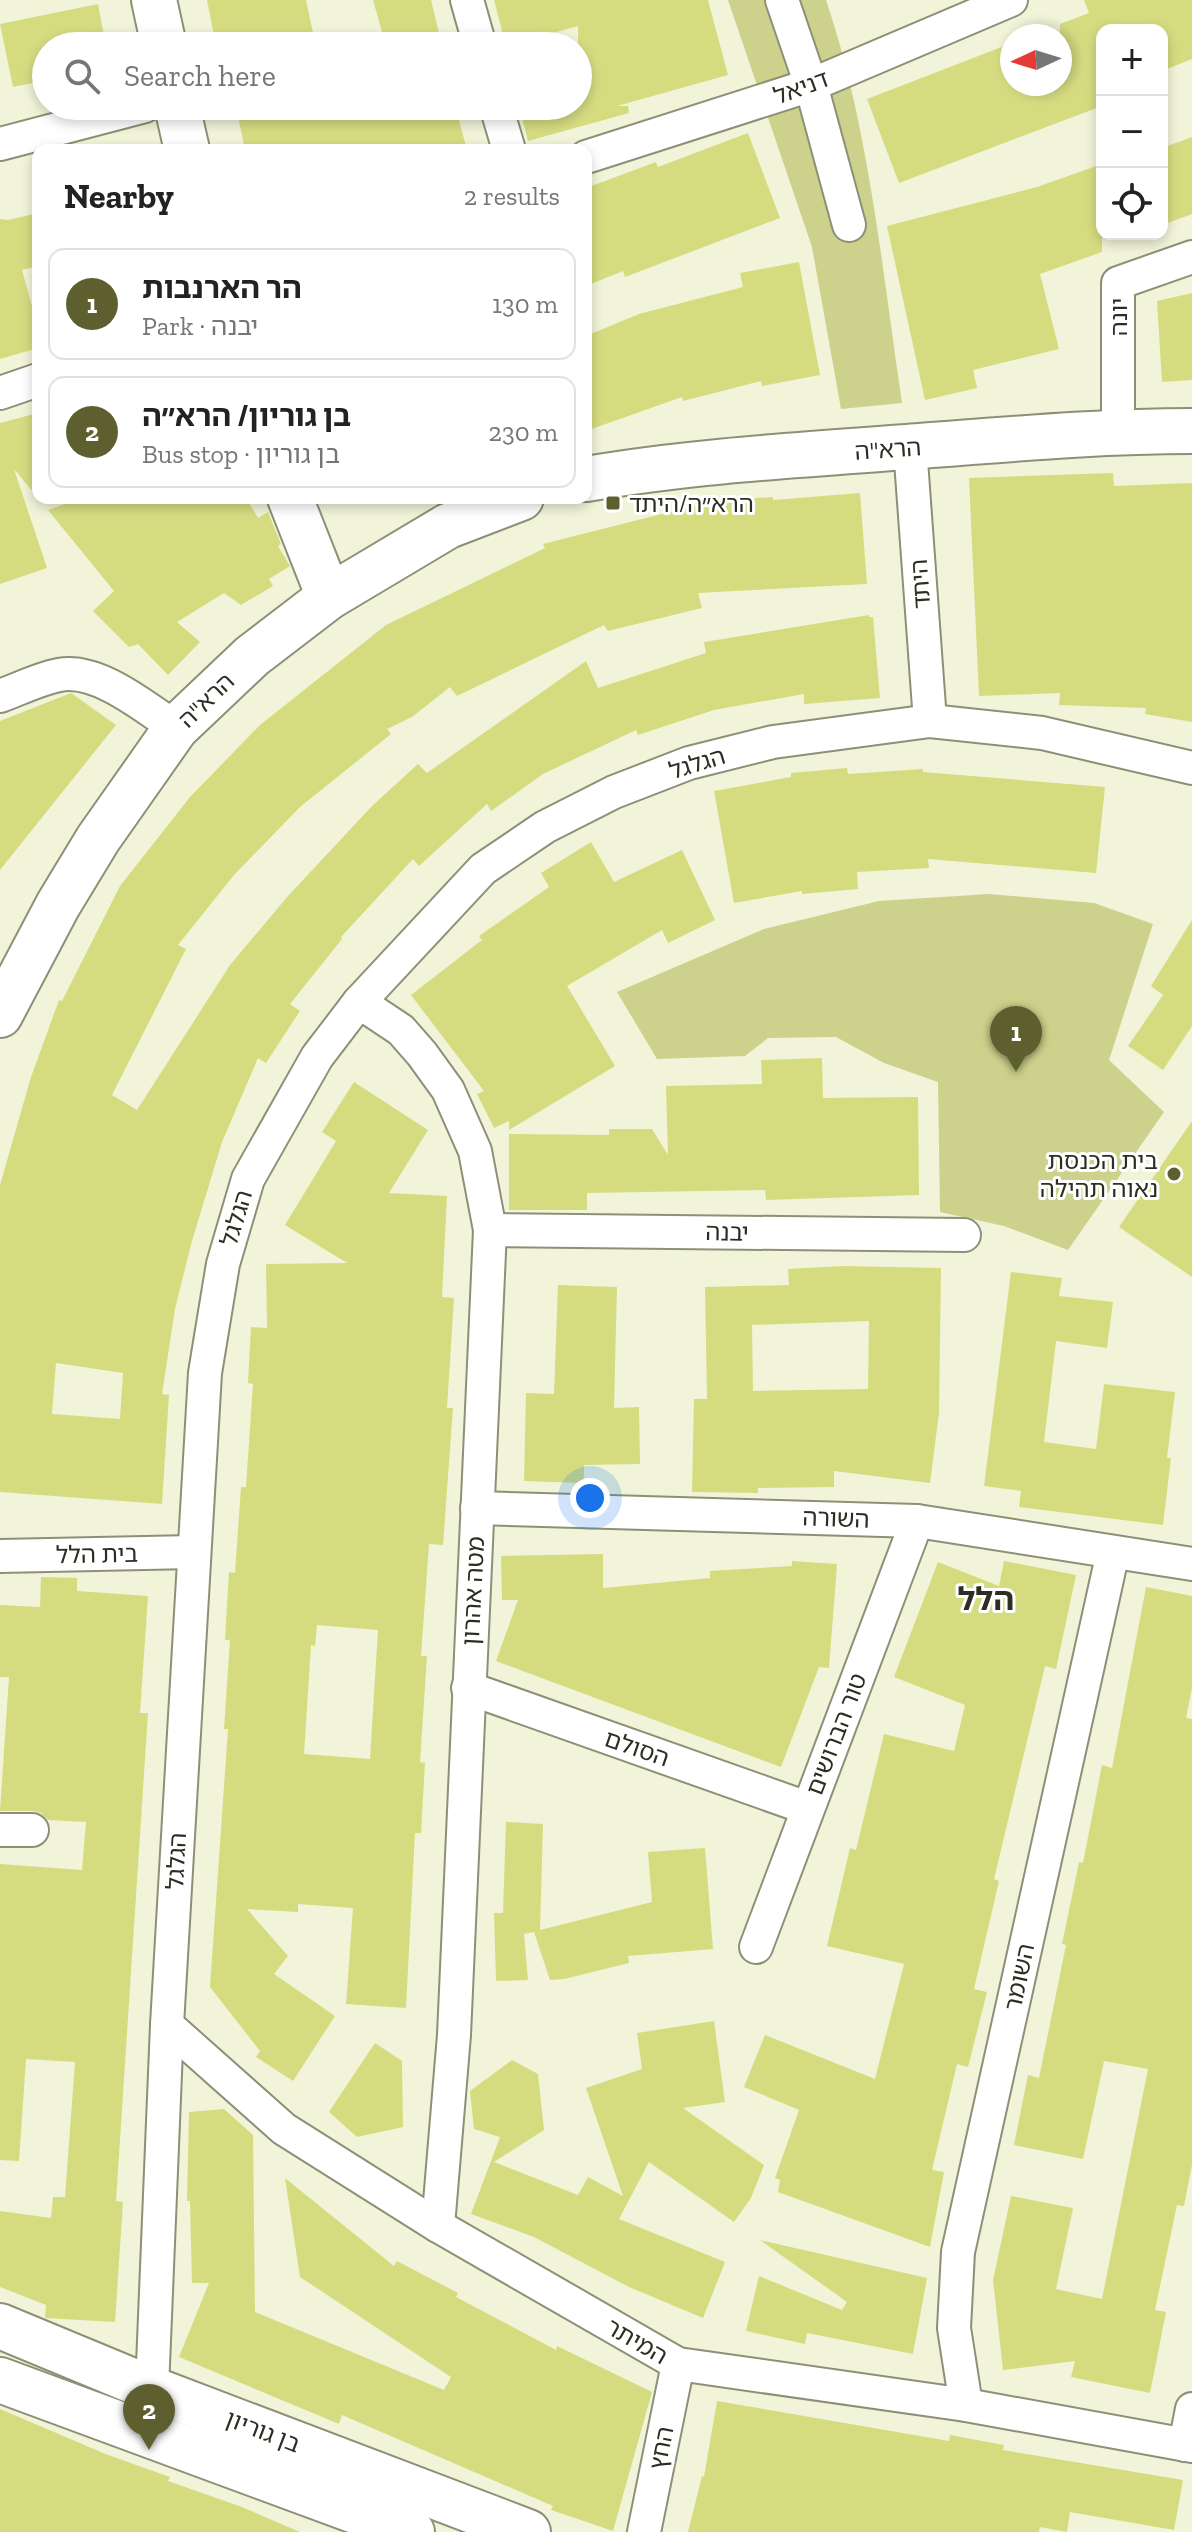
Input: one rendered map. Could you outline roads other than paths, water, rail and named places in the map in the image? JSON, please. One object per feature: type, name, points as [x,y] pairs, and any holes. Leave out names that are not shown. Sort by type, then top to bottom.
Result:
[{"type":"street","points":[[154,0],[161,32]]},
{"type":"street","points":[[467,0],[476,32]]},
{"type":"street","points":[[782,0],[811,85],[849,225]]},
{"type":"street","name":"דניאל","points":[[592,155],[811,85],[1011,0]]},
{"type":"street","points":[[0,144],[92,120]]},
{"type":"street","points":[[180,120],[186,144]]},
{"type":"street","points":[[500,120],[507,144]]},
{"type":"street","name":"יונה","points":[[1118,431],[1118,283],[1192,257]]},
{"type":"street","points":[[0,393],[32,382]]},
{"type":"street","name":"הרא\"ה","points":[[592,478],[660,466],[1118,431],[1192,431]]},
{"type":"street","name":"היתד","points":[[910,447],[930,721]]},
{"type":"street","points":[[292,504],[329,597]]},
{"type":"street","name":"הרא\"ה","points":[[0,1015],[98,839],[176,728],[252,656],[329,597],[448,526],[505,504]]},
{"type":"street","points":[[0,696],[61,674],[86,677],[116,688],[176,728]]},
{"type":"street","name":"הגלגל","points":[[152,2389],[167,2025],[205,1373],[223,1264],[248,1179],[317,1057],[359,1002],[483,869],[545,827],[614,792],[689,763],[773,742],[930,721],[1042,733],[1192,768]]},
{"type":"street","name":"מטה אהרון","points":[[359,1002],[401,1030],[448,1090],[475,1151],[490,1230],[454,2035],[438,2226]]},
{"type":"street","name":"יבנה","points":[[490,1230],[964,1235]]},
{"type":"street","name":"השורה","points":[[477,1508],[917,1521],[1192,1564]]},
{"type":"street","name":"טור הברושים","points":[[756,1947],[917,1521]]},
{"type":"street","name":"בית הלל","points":[[0,1556],[193,1552]]},
{"type":"street","name":"השומר","points":[[966,2405],[954,2328],[958,2252],[1113,1552]]},
{"type":"street","name":"הסולם","points":[[468,1688],[807,1808]]},
{"type":"street","points":[[0,1830],[32,1830]]},
{"type":"street","name":"המיתר","points":[[167,2025],[284,2129],[438,2226],[678,2364],[966,2405],[1188,2445]]},
{"type":"street","name":"בן גוריון","points":[[0,2326],[152,2389],[528,2532]]},
{"type":"street","name":"החץ","points":[[644,2532],[678,2364]]},
{"type":"street","name":"בן גוריון","points":[[0,2380],[412,2532]]},
{"type":"street","points":[[1188,2445],[1192,2409]]},
{"type":"place","name":"הרא״ה/היתד","points":[[613,503]]},
{"type":"place","name":"הר הארנבות","points":[[1016,1072]]},
{"type":"place","name":"בית הכנסת נאוה תהילה","points":[[1174,1174]]},
{"type":"place","name":"בן גוריון/ הרא״ה","points":[[149,2450]]},
{"type":"district","name":"הלל","points":[[986,1599]]}]
